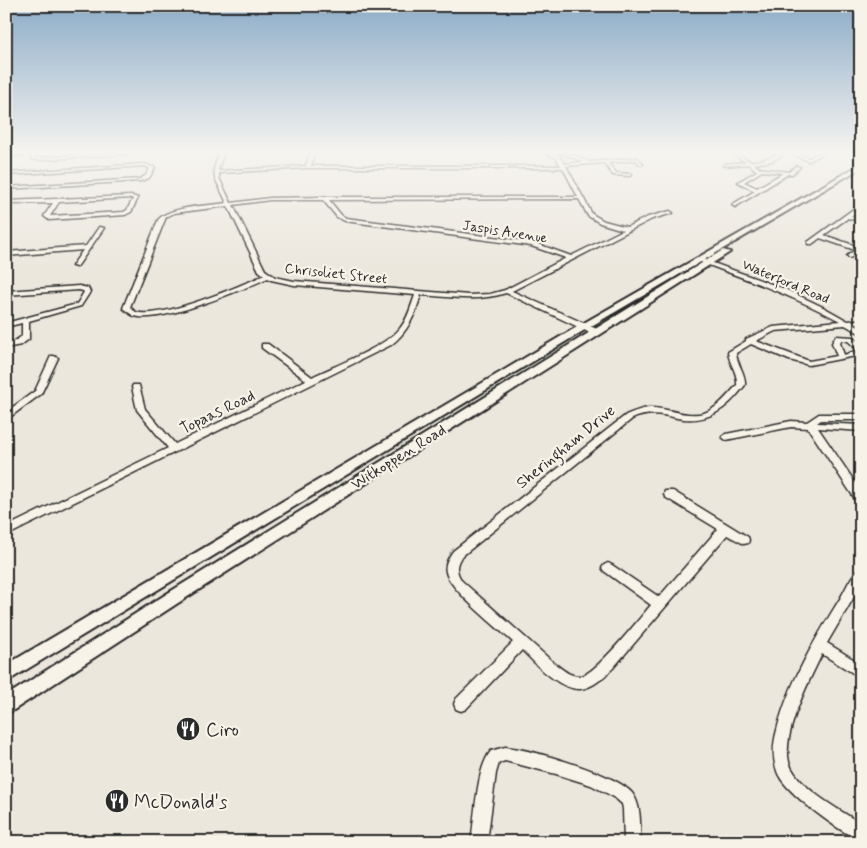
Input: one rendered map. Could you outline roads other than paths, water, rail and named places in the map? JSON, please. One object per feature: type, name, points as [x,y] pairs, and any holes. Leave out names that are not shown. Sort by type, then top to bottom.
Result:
[{"type":"main road","name":"Witkoppen Road","points":[[11,670],[706,260],[753,237],[792,208],[817,193]]},
{"type":"main road","name":"Witkoppen Road","points":[[7,706],[590,329]]},
{"type":"street","name":"Chrisoliet Street","points":[[224,193],[260,268],[268,276],[294,283],[418,294],[483,297],[507,291],[654,216],[670,213]]},
{"type":"street","points":[[577,193],[592,217],[627,229]]},
{"type":"street","points":[[735,205],[754,193]]},
{"type":"street","points":[[6,203],[57,201],[136,198],[129,212],[125,213],[48,218],[47,216],[57,201]]},
{"type":"street","points":[[268,276],[189,306],[164,312],[134,314],[127,309],[162,217],[174,212],[259,200],[324,198],[580,198]]},
{"type":"street","name":"Jaspis Avenue","points":[[324,198],[339,216],[345,220],[538,245],[571,258]]},
{"type":"street","points":[[810,243],[861,206]]},
{"type":"street","points":[[847,216],[861,220]]},
{"type":"street","points":[[75,266],[101,228]]},
{"type":"street","points":[[820,236],[860,248]]},
{"type":"street","points":[[6,254],[87,248]]},
{"type":"street","points":[[850,256],[860,248]]},
{"type":"street","name":"Waterford Road","points":[[706,260],[792,294],[847,323]]},
{"type":"street","name":"Waterford Road","points":[[706,260],[801,292],[859,327]]},
{"type":"street","points":[[6,293],[70,288],[84,288],[87,290],[84,300],[79,305],[6,325]]},
{"type":"street","points":[[507,291],[590,329]]},
{"type":"street","name":"Topaas Road","points":[[6,532],[396,338],[409,322],[418,294]]},
{"type":"street","points":[[6,346],[26,337],[26,320]]},
{"type":"street","name":"Sheringham Drive","points":[[725,529],[608,664],[597,676],[585,682],[570,681],[560,676],[520,643],[458,584],[450,570],[452,561],[457,554],[633,414],[655,410],[696,417],[707,415],[715,409],[741,385],[742,375],[732,358],[732,352],[749,341],[773,329],[847,323],[859,327]]},
{"type":"street","name":"Sheringham Drive","points":[[769,332],[780,334],[859,327]]},
{"type":"street","points":[[749,341],[806,362],[819,362],[858,354],[861,351],[850,339],[839,338],[836,343],[841,357]]},
{"type":"street","points":[[265,346],[312,381]]},
{"type":"street","points":[[6,417],[38,392],[54,358]]},
{"type":"street","points":[[136,387],[141,410],[174,449]]},
{"type":"street","points":[[810,424],[820,417],[861,417]]},
{"type":"street","points":[[726,437],[791,424],[861,428]]},
{"type":"street","points":[[810,424],[861,499]]},
{"type":"street","points":[[669,494],[744,540]]},
{"type":"street","points":[[608,568],[659,604]]},
{"type":"street","points":[[861,574],[805,671],[781,739],[779,757],[783,770],[790,779],[812,799],[861,833]]},
{"type":"street","points":[[461,704],[520,643]]},
{"type":"street","points":[[819,645],[861,672]]},
{"type":"street","points":[[480,842],[490,768],[496,756],[503,754],[512,754],[589,778],[621,791],[630,805],[632,842]]},
{"type":"place","name":"Ciro","points":[[188,729]]},
{"type":"place","name":"McDonald's","points":[[117,801]]}]
